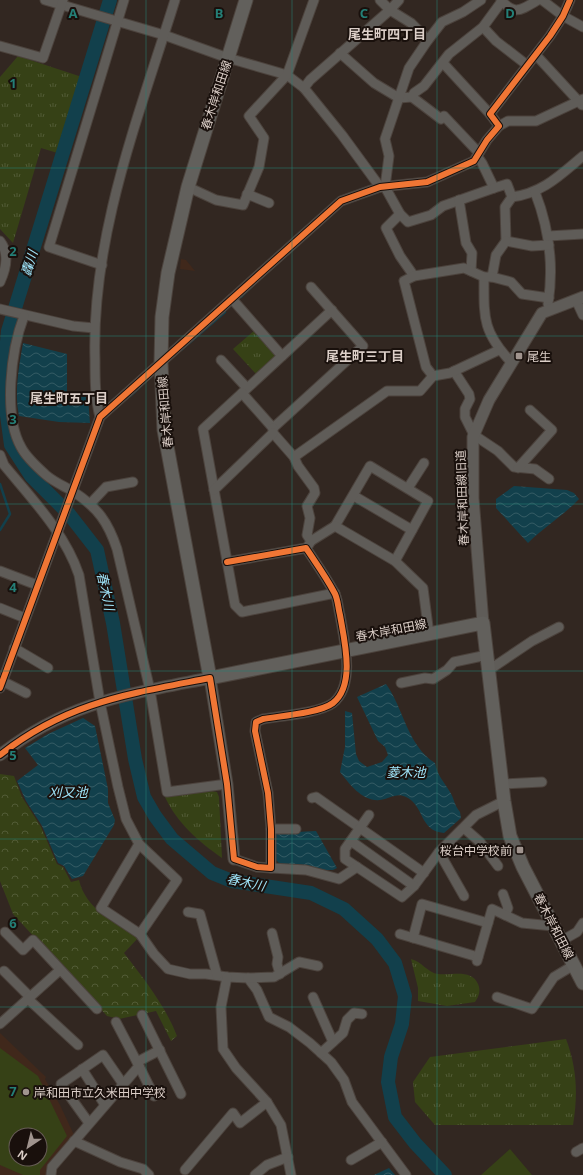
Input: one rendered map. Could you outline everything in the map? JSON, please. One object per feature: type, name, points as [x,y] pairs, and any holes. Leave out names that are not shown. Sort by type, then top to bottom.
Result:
[{"type":"main road","name":"春木岸和田線","points":[[246,0],[188,187],[168,273],[162,317],[161,362],[164,430],[210,678],[483,623],[504,801],[510,836],[515,851],[583,983]]},
{"type":"street","points":[[45,0],[63,2],[100,16],[164,35],[228,58],[287,75],[304,88],[383,187],[400,214],[408,222],[431,215],[443,206],[507,184],[512,197]]},
{"type":"street","points":[[102,265],[49,247],[116,21],[124,0]]},
{"type":"street","points":[[100,417],[96,402],[94,328],[111,210],[175,0]]},
{"type":"street","points":[[188,187],[216,200],[243,205],[259,167],[264,138],[249,116],[287,75],[314,0]]},
{"type":"street","points":[[380,0],[390,10],[411,23],[428,40]]},
{"type":"street","points":[[304,88],[310,80],[390,10],[399,0]]},
{"type":"street","points":[[383,187],[389,156],[385,139],[409,68],[442,22],[463,12],[481,0]]},
{"type":"street","points":[[412,97],[414,93],[424,86],[450,54],[483,26],[501,1],[507,7],[515,11],[538,0]]},
{"type":"street","points":[[542,0],[564,16],[583,27]]},
{"type":"street","points":[[490,114],[564,16],[570,0]]},
{"type":"street","points":[[0,46],[43,58],[63,2]]},
{"type":"street","points":[[483,26],[496,41],[527,64]]},
{"type":"street","points":[[340,53],[374,83],[399,98],[412,97],[441,119],[444,116],[478,155],[494,188]]},
{"type":"street","points":[[26,692],[1,684],[100,417],[341,202],[353,196],[383,187],[427,182],[474,162],[499,126],[508,121],[536,121],[582,102],[536,55]]},
{"type":"street","points":[[443,62],[499,126]]},
{"type":"street","points":[[511,362],[499,350],[484,320],[488,277],[496,255],[506,241],[505,207],[512,197],[535,192],[583,156]]},
{"type":"street","points":[[535,192],[542,211],[552,266],[547,311]]},
{"type":"street","points":[[247,194],[269,203]]},
{"type":"street","points":[[460,200],[466,243],[472,253],[471,271]]},
{"type":"street","points":[[400,214],[386,228],[400,256],[414,276]]},
{"type":"street","points":[[506,241],[532,246],[548,240],[583,234]]},
{"type":"street","points":[[0,241],[6,254],[6,266],[0,282]]},
{"type":"street","points":[[432,376],[426,367],[404,281],[414,276],[456,269],[471,271],[488,277],[511,282],[522,294],[549,298]]},
{"type":"street","points":[[214,490],[273,431],[363,346],[311,287]]},
{"type":"street","points":[[579,298],[583,315]]},
{"type":"street","name":"春木岸和田線旧道","points":[[483,623],[473,498],[474,435],[489,400],[540,317],[547,311],[579,298]]},
{"type":"street","points":[[232,299],[282,356]]},
{"type":"street","points":[[4,310],[24,316],[73,326],[94,328]]},
{"type":"street","points":[[332,310],[203,429],[235,606],[242,612],[335,593]]},
{"type":"street","points":[[24,316],[18,332],[12,364],[11,393],[15,433],[22,448],[44,473],[56,483],[72,491],[90,504],[102,516],[111,532],[117,549],[150,690],[167,792],[227,784]]},
{"type":"street","points":[[294,457],[387,391],[420,391],[432,376],[454,371],[499,350]]},
{"type":"street","points":[[221,360],[294,457],[298,466],[314,488],[315,493],[307,506],[310,518],[307,535],[309,545],[335,593],[347,651],[347,666],[344,683],[340,694],[334,702],[323,708],[263,719],[256,722],[256,731],[268,793],[271,829],[271,868]]},
{"type":"street","points":[[454,371],[469,394],[470,398],[465,409],[466,417],[474,435],[498,451],[509,464],[518,468],[535,469],[549,479]]},
{"type":"street","points":[[518,468],[552,430],[530,410]]},
{"type":"street","points":[[0,455],[4,465],[58,531],[73,557],[80,575],[100,702],[126,819],[139,844],[177,880],[140,934]]},
{"type":"street","points":[[408,488],[424,462]]},
{"type":"street","points":[[227,562],[309,545],[335,526],[354,496],[370,466],[428,501],[395,562]]},
{"type":"street","points":[[90,504],[106,487],[133,482]]},
{"type":"street","points":[[354,496],[412,530]]},
{"type":"street","points":[[335,526],[395,562],[424,588],[429,634]]},
{"type":"street","points":[[0,571],[37,585]]},
{"type":"street","points":[[0,608],[25,618]]},
{"type":"street","points":[[489,670],[532,641],[559,627]]},
{"type":"street","points":[[14,648],[48,668]]},
{"type":"street","points":[[401,683],[425,678],[434,679],[447,670],[454,662],[487,655]]},
{"type":"street","points":[[0,755],[34,730],[55,719],[100,702],[210,678],[227,784],[234,859],[256,867],[306,870],[339,879],[358,867]]},
{"type":"street","points":[[502,784],[542,782]]},
{"type":"street","points":[[312,798],[316,797],[424,873]]},
{"type":"street","points":[[369,815],[345,849],[346,859],[402,897],[414,886],[440,852],[476,815],[504,801]]},
{"type":"street","points":[[464,828],[480,842],[498,866]]},
{"type":"street","points":[[271,829],[296,829]]},
{"type":"street","points":[[351,841],[414,886]]},
{"type":"street","points":[[139,844],[101,908],[140,934],[154,954],[168,969],[190,974],[248,978],[274,977],[299,962],[318,966]]},
{"type":"street","points":[[440,852],[464,896]]},
{"type":"street","points":[[503,894],[508,908],[505,915]]},
{"type":"street","points":[[413,938],[422,904],[488,923]]},
{"type":"street","points":[[400,934],[477,959],[492,909],[522,923],[553,926]]},
{"type":"street","points":[[188,912],[200,914],[202,937],[217,975]]},
{"type":"street","points":[[561,940],[577,932],[583,923]]},
{"type":"street","points":[[5,932],[23,950],[33,940],[97,1009]]},
{"type":"street","points":[[272,933],[278,957],[277,964],[280,974]]},
{"type":"street","points":[[497,997],[532,1009],[554,977],[574,965]]},
{"type":"street","points":[[0,1024],[60,970]]},
{"type":"street","points":[[4,971],[29,998],[78,1045]]},
{"type":"street","points":[[227,977],[221,1006],[223,1050],[236,1068],[267,1102],[280,1125],[292,1175]]},
{"type":"street","points":[[248,978],[257,990],[269,1016],[289,1027],[331,1062],[344,1080],[352,1102],[406,1175]]},
{"type":"street","points":[[313,997],[333,1042]]},
{"type":"street","points":[[321,1053],[343,1033],[347,1020],[354,1013],[362,1014]]},
{"type":"street","points":[[142,1015],[181,1094]]},
{"type":"street","points":[[116,1022],[154,1096]]},
{"type":"street","points":[[51,1175],[52,1167],[123,1084],[138,1064],[160,1050]]},
{"type":"street","points":[[89,1123],[61,1084],[103,1055],[123,1084]]},
{"type":"street","points":[[82,1069],[105,1105]]},
{"type":"street","points":[[185,1170],[233,1113],[240,1123],[267,1102]]},
{"type":"street","points":[[74,1140],[120,1162],[143,1169],[148,1175]]},
{"type":"street","points":[[351,1160],[382,1142]]},
{"type":"street","points":[[254,1175],[267,1165],[288,1157]]},
{"type":"shaded area","points":[[181,259],[186,260],[195,271],[180,269]]},
{"type":"shaded area","name":"岸和田市立久米田中学校","points":[[0,1033],[46,1077],[45,1079],[60,1105],[74,1135],[48,1175],[0,1175]]},
{"type":"green space","points":[[18,56],[85,78],[61,154],[41,148],[13,243],[0,229],[0,77]]},
{"type":"green space","points":[[255,330],[275,352],[275,358],[257,375],[233,349]]},
{"type":"green space","points":[[0,774],[14,776],[22,797],[41,827],[57,864],[63,867],[71,882],[79,880],[88,899],[102,914],[138,938],[124,953],[154,993],[172,1025],[177,1036],[171,1041],[156,1011],[119,1019],[107,1016],[13,914],[0,881]]},
{"type":"green space","points":[[211,791],[217,792],[219,797],[222,858],[182,824],[165,797]]},
{"type":"green space","points":[[411,959],[415,960],[434,973],[466,974],[471,976],[475,979],[479,989],[475,1002],[447,1006],[418,1001],[418,988]]},
{"type":"green space","points":[[566,1039],[570,1050],[576,1082],[576,1103],[573,1125],[435,1125],[415,1102],[413,1082],[430,1057]]},
{"type":"green space","name":"岸和田市立久米田中学校","points":[[0,1048],[38,1076],[67,1136],[48,1160],[48,1127],[8,1127],[8,1167],[42,1167],[40,1170],[40,1175],[23,1175],[0,1165]]},
{"type":"green space","points":[[510,1149],[532,1175],[481,1175]]},
{"type":"water","points":[[23,343],[67,354],[67,396],[88,397],[90,423],[59,422],[19,416],[17,388]]},
{"type":"water","points":[[514,486],[567,490],[574,493],[579,499],[567,511],[528,543],[496,508],[496,499]]},
{"type":"water","name":"菱木池","points":[[386,684],[412,737],[418,747],[435,763],[439,775],[452,795],[460,812],[461,818],[444,833],[430,828],[416,806],[406,797],[398,795],[378,800],[365,797],[349,783],[340,772],[345,747],[345,711],[352,713],[356,754],[359,761],[367,767],[382,762],[388,755],[385,747],[378,741],[357,697]]},
{"type":"water","name":"刈又池","points":[[83,718],[95,726],[108,789],[108,803],[115,820],[114,825],[83,876],[72,879],[64,866],[58,863],[42,826],[26,801],[17,781],[38,765],[25,748],[48,734]]},
{"type":"water","points":[[316,831],[337,868],[333,870],[326,870],[303,865],[280,864],[276,860],[276,833]]},
{"type":"water","points":[[389,1168],[395,1175],[374,1175]]},
{"type":"waterway","name":"春木川","points":[[110,0],[8,331],[3,386],[11,445],[31,476],[69,514],[97,550],[113,623],[135,759],[144,797],[155,816],[172,839],[212,873],[232,881],[311,893],[344,909],[377,939],[395,963],[405,996],[402,1024],[391,1057],[388,1082],[395,1117],[415,1143],[445,1175]]},
{"type":"waterway","points":[[241,297],[254,284]]},
{"type":"waterway","points":[[181,350],[225,312]]},
{"type":"waterway","points":[[130,396],[140,387]]},
{"type":"waterway","points":[[0,484],[10,514],[0,530]]},
{"type":"cycle path","points":[[0,688],[100,417],[341,201],[380,187],[427,182],[474,161],[487,140],[499,126],[490,114],[550,36],[563,16],[570,0]]},
{"type":"cycle path","points":[[0,755],[25,737],[50,723],[75,712],[126,695],[210,678],[227,784],[234,859],[257,867],[271,868],[271,829],[268,793],[255,731],[256,722],[263,719],[310,712],[333,703],[340,695],[344,685],[347,661],[346,649],[335,594],[306,548],[227,562]]},
{"type":"place","name":"尾生","points":[[519,356]]},
{"type":"place","name":"桜台中学校前","points":[[520,850]]},
{"type":"place","name":"岸和田市立久米田中学校","points":[[26,1092]]},
{"type":"district","name":"尾生町四丁目","points":[[387,34]]},
{"type":"district","name":"尾生町三丁目","points":[[365,356]]},
{"type":"district","name":"尾生町五丁目","points":[[69,398]]},
{"type":"water label","name":"轟川","points":[[29,263]]}]
